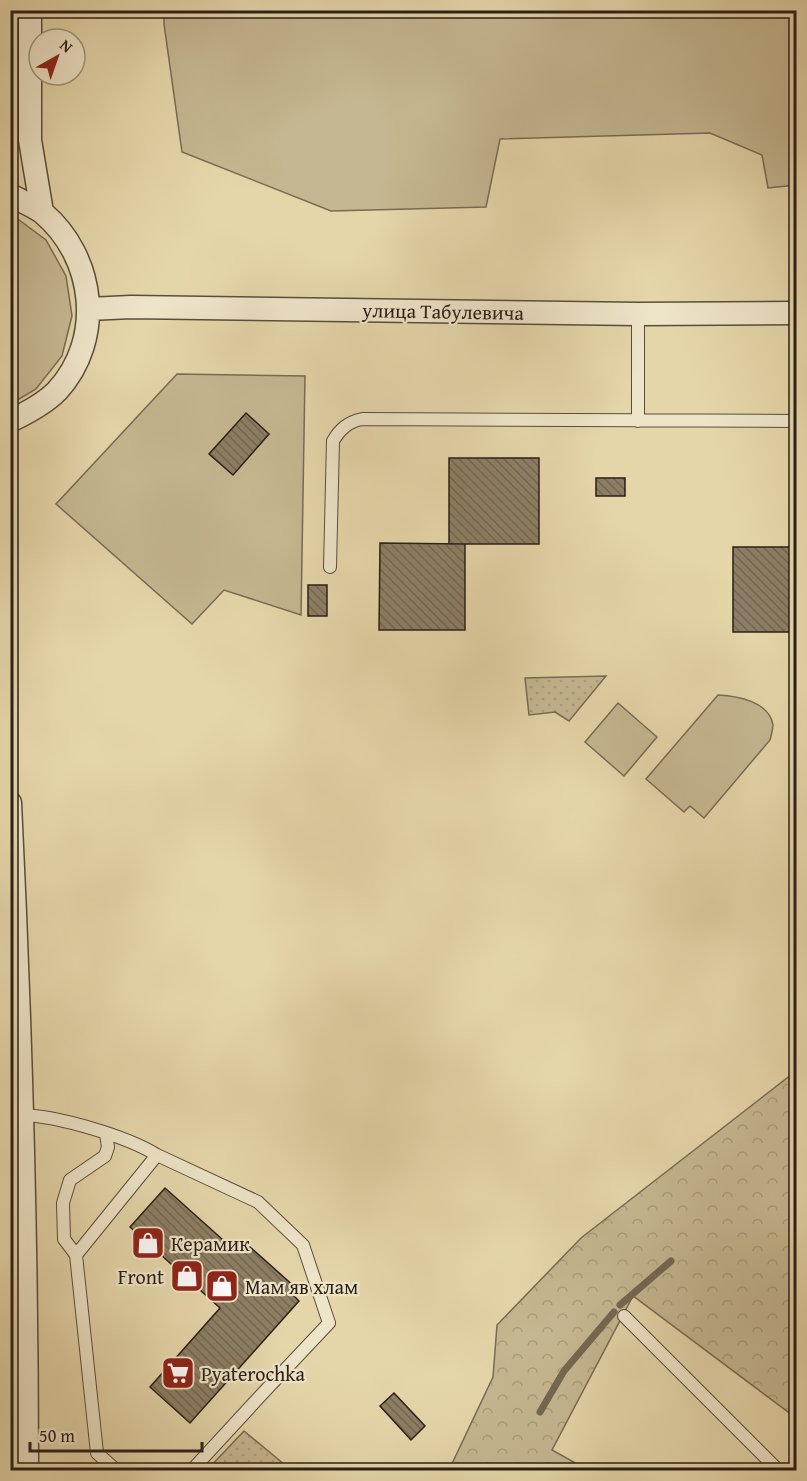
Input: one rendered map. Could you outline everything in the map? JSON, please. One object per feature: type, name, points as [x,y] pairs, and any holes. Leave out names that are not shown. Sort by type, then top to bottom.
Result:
[{"type":"street","points":[[30,10],[30,140],[42,212]]},
{"type":"street","points":[[10,195],[42,212],[68,239],[84,272],[89,309],[85,339],[74,366],[57,391],[34,410],[10,421]]},
{"type":"street","name":"улица Табулевича","points":[[89,309],[170,307],[638,315],[796,313]]},
{"type":"street","points":[[10,803],[21,1009],[27,1470]]},
{"type":"lane","points":[[638,315],[638,421]]},
{"type":"lane","points":[[330,567],[333,441],[341,429],[349,423],[362,419],[796,421]]},
{"type":"lane","points":[[22,1115],[41,1116],[143,1147],[258,1202],[303,1245],[329,1323],[262,1392],[192,1470]]},
{"type":"lane","points":[[106,1134],[108,1147],[105,1156],[70,1180],[63,1203],[64,1239],[76,1255],[97,1453],[116,1470]]},
{"type":"lane","points":[[76,1255],[157,1155]]},
{"type":"lane","points":[[624,1316],[777,1470]]},
{"type":"green space","points":[[164,11],[796,11],[796,185],[768,188],[762,155],[710,133],[500,139],[486,207],[331,211],[182,152]]},
{"type":"green space","points":[[11,214],[46,240],[66,276],[72,316],[62,356],[36,389],[11,404]]},
{"type":"green space","points":[[177,374],[305,376],[301,615],[224,590],[192,624],[56,504]]},
{"type":"green space","points":[[606,676],[569,721],[555,712],[529,715],[525,678]]},
{"type":"green space","points":[[718,695],[743,699],[759,705],[770,717],[773,727],[770,740],[704,818],[690,806],[684,812],[646,779]]},
{"type":"green space","points":[[618,703],[657,737],[624,776],[585,742]]},
{"type":"green space","points":[[796,1071],[796,1418],[633,1296],[552,1450],[588,1470],[449,1470],[493,1377],[497,1325],[581,1238]]},
{"type":"green space","points":[[244,1431],[291,1470],[207,1470]]},
{"type":"building","points":[[246,413],[269,434],[233,475],[209,454]]},
{"type":"building","points":[[449,458],[539,458],[539,544],[449,544]]},
{"type":"building","points":[[596,478],[625,478],[625,496],[596,496]]},
{"type":"building","points":[[380,543],[465,544],[465,630],[379,630]]},
{"type":"building","points":[[733,547],[796,547],[796,632],[733,632]]},
{"type":"building","points":[[308,585],[327,585],[327,616],[308,616]]},
{"type":"building","points":[[165,1188],[232,1248],[236,1244],[246,1252],[250,1247],[296,1288],[291,1293],[299,1301],[190,1423],[150,1387],[220,1308],[130,1227]]},
{"type":"building","points":[[394,1393],[425,1426],[411,1440],[380,1406]]},
{"type":"waterway","points":[[620,1305],[671,1261]]},
{"type":"waterway","points":[[540,1412],[564,1371],[614,1312]]},
{"type":"place","name":"Керамик","points":[[148,1243]]},
{"type":"place","name":"Front","points":[[187,1276]]},
{"type":"place","name":"Мам яв хлам","points":[[222,1286]]},
{"type":"place","name":"Pyaterochka","points":[[178,1373]]}]
